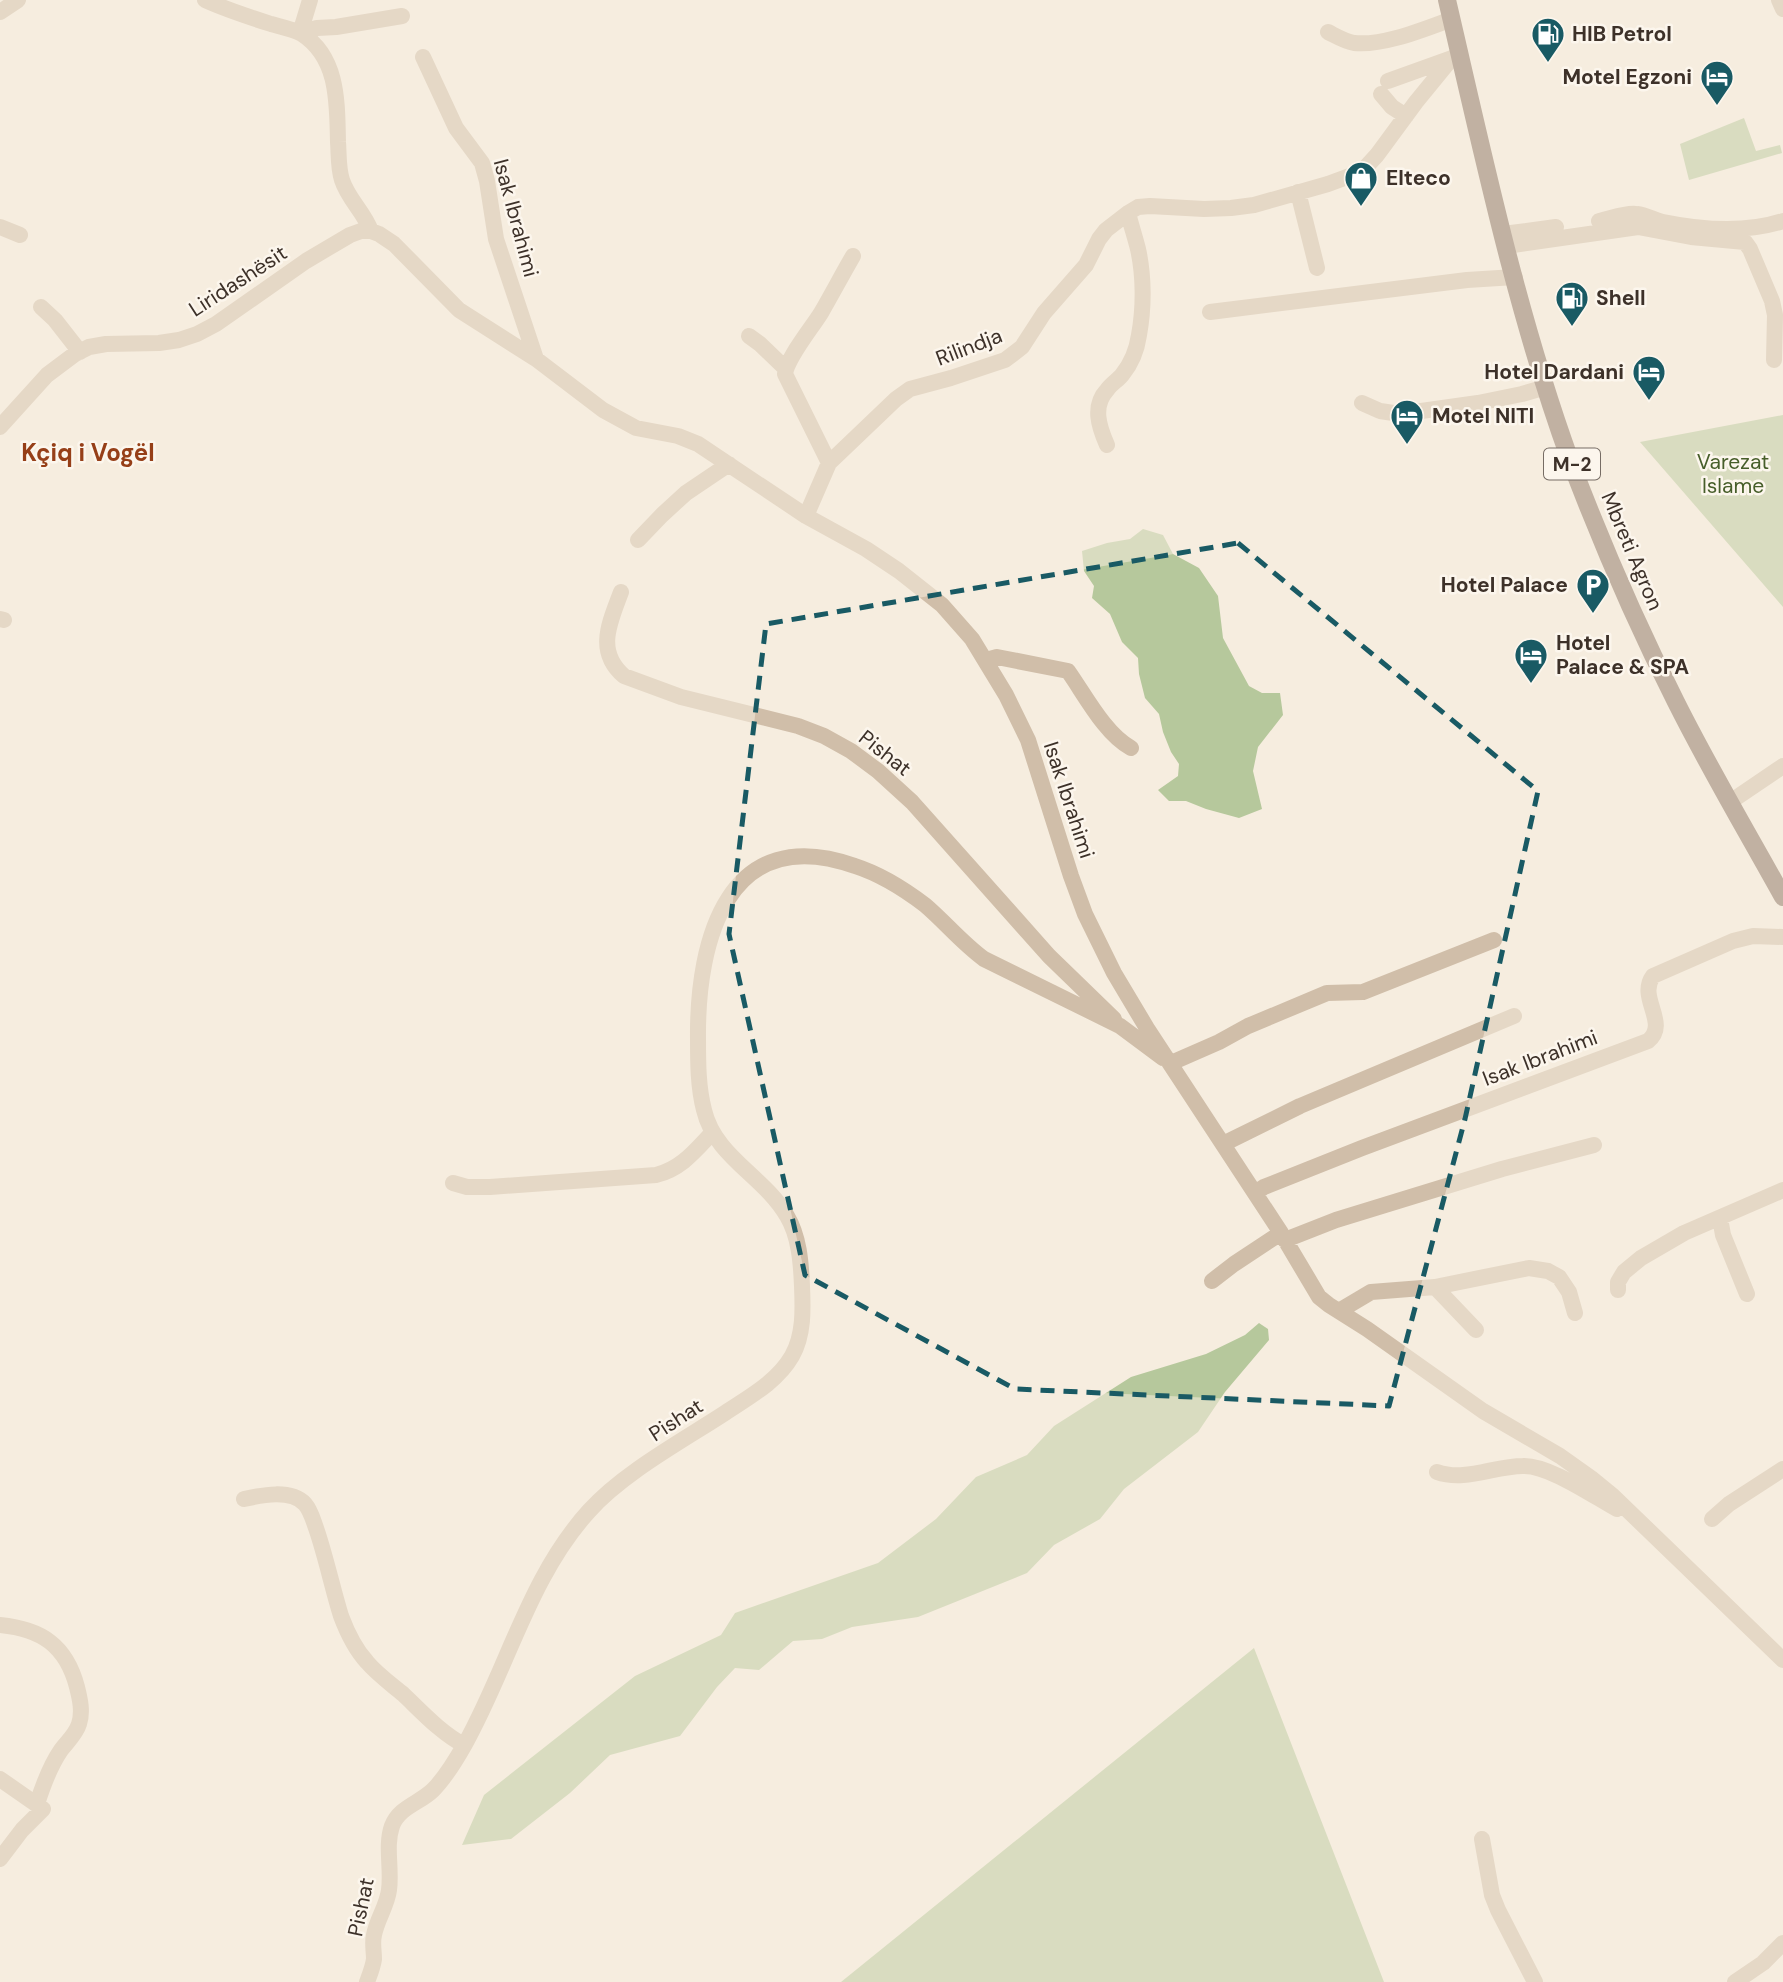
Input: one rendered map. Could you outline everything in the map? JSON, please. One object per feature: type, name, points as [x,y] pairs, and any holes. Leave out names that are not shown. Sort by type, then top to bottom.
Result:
[{"type":"main road","name":"Mbreti Agron","points":[[1447,0],[1456,55],[1505,240],[1546,387],[1574,470],[1620,584],[1676,703],[1783,897]]},
{"type":"street","points":[[0,12],[18,0]]},
{"type":"street","points":[[205,0],[300,33],[322,54],[331,71],[338,105],[341,178],[347,194],[366,219],[371,231]]},
{"type":"street","points":[[300,33],[310,0]]},
{"type":"street","points":[[1779,0],[1783,9]]},
{"type":"street","points":[[300,33],[317,28],[402,16]]},
{"type":"street","points":[[1328,32],[1354,43],[1371,42],[1452,19]]},
{"type":"street","points":[[1406,116],[1392,107],[1384,87],[1456,55]]},
{"type":"street","name":"Rilindja","points":[[806,516],[829,463],[896,399],[910,389],[985,368],[1014,355],[1027,341],[1044,313],[1081,271],[1106,230],[1128,213],[1138,207],[1150,206],[1204,209],[1254,205],[1355,174],[1366,167],[1388,142],[1456,55]]},
{"type":"street","name":"Isak Ibrahimi","points":[[423,57],[456,128],[482,163],[496,239],[536,359]]},
{"type":"street","points":[[1298,192],[1317,268]]},
{"type":"street","points":[[1107,445],[1098,421],[1099,402],[1101,396],[1129,365],[1139,334],[1141,268],[1128,213]]},
{"type":"street","points":[[1505,240],[1635,213],[1687,226],[1720,228],[1760,228],[1783,221]]},
{"type":"street","points":[[1505,240],[1638,226],[1691,237],[1745,242],[1772,301],[1775,315],[1774,360]]},
{"type":"street","points":[[0,227],[20,235]]},
{"type":"street","name":"Liridashësit","points":[[0,427],[47,375],[79,352],[106,344],[159,343],[197,334],[216,324],[306,261],[350,235],[371,231]]},
{"type":"street","name":"Isak Ibrahimi","points":[[371,231],[394,244],[459,310],[536,359],[603,410],[636,428],[678,436],[698,444],[806,516],[866,549],[926,591],[962,626],[986,660],[1028,740],[1071,876],[1093,932],[1127,997],[1283,1236],[1319,1297],[1483,1411],[1560,1456],[1591,1478],[1783,1660]]},
{"type":"street","points":[[829,463],[786,378],[786,369],[853,256]]},
{"type":"street","points":[[1210,312],[1467,280],[1515,277]]},
{"type":"street","points":[[41,307],[55,320],[79,352]]},
{"type":"street","points":[[749,336],[786,369]]},
{"type":"street","points":[[1362,404],[1380,411],[1400,414],[1478,403],[1546,387]]},
{"type":"street","points":[[638,540],[686,493],[729,464]]},
{"type":"street","name":"Pishat","points":[[621,592],[609,626],[607,648],[624,676],[681,697],[798,726],[851,751],[912,802],[1041,947],[1120,1027]]},
{"type":"street","points":[[986,660],[997,657],[1068,671],[1117,739],[1131,748]]},
{"type":"street","points":[[1730,802],[1783,766]]},
{"type":"street","name":"Pishat","points":[[367,1982],[374,1964],[373,1937],[389,1892],[390,1832],[393,1823],[404,1809],[438,1785],[464,1745],[488,1699],[533,1597],[577,1524],[604,1495],[630,1475],[769,1382],[791,1358],[797,1345],[801,1328],[801,1270],[792,1225],[775,1198],[730,1155],[712,1133],[699,1090],[697,1015],[702,972],[713,928],[730,894],[757,868],[788,858],[808,856],[856,866],[904,889],[984,959],[1120,1027],[1171,1063]]},
{"type":"street","name":"Isak Ibrahimi","points":[[1255,1193],[1326,1161],[1648,1041],[1655,1033],[1656,1026],[1647,988],[1653,976],[1733,941],[1754,936],[1783,937]]},
{"type":"street","points":[[1171,1063],[1248,1026],[1327,993],[1363,992],[1494,940]]},
{"type":"street","points":[[1223,1144],[1300,1106],[1514,1016]]},
{"type":"street","points":[[453,1183],[467,1187],[490,1187],[656,1175],[675,1168],[686,1160],[712,1133]]},
{"type":"street","points":[[1212,1281],[1234,1264],[1283,1236],[1502,1169],[1594,1145]]},
{"type":"street","points":[[1618,1290],[1618,1282],[1632,1264],[1684,1233],[1783,1190]]},
{"type":"street","points":[[1720,1218],[1723,1235],[1747,1294]]},
{"type":"street","points":[[1339,1311],[1371,1292],[1435,1287],[1519,1269],[1556,1274],[1569,1292],[1575,1313]]},
{"type":"street","points":[[1435,1287],[1476,1329]]},
{"type":"street","name":"Isak Ibrahimi","points":[[1437,1472],[1454,1475],[1525,1465],[1538,1468],[1553,1473],[1638,1520]]},
{"type":"street","points":[[1713,1519],[1729,1504],[1783,1469]]},
{"type":"street","points":[[244,1499],[258,1496],[292,1496],[307,1506],[321,1542],[341,1615],[358,1651],[423,1714],[464,1745]]},
{"type":"street","points":[[0,1625],[25,1629],[55,1646],[71,1667],[79,1693],[82,1711],[79,1725],[53,1763],[37,1804]]},
{"type":"street","points":[[0,1779],[43,1809],[27,1824],[0,1858]]},
{"type":"street","points":[[1482,1839],[1497,1910],[1535,1982]]},
{"type":"street","points":[[1735,1982],[1763,1963],[1783,1943]]},
{"type":"street","points":[[374,1964],[379,1982]]},
{"type":"highlighted area","points":[[1238,543],[1538,791],[1465,1119],[1389,1406],[1015,1389],[805,1275],[729,934],[766,624]]},
{"type":"green space","points":[[1744,118],[1756,151],[1780,145],[1782,153],[1689,180],[1680,144]]},
{"type":"green space","name":"Varezat Islame","points":[[1783,415],[1783,607],[1640,442]]},
{"type":"green space","points":[[1143,529],[1163,535],[1173,554],[1199,568],[1218,596],[1223,638],[1249,686],[1262,693],[1280,693],[1283,715],[1258,747],[1253,771],[1262,809],[1239,818],[1186,801],[1169,801],[1158,790],[1178,776],[1179,764],[1163,732],[1159,714],[1145,698],[1138,658],[1122,642],[1110,614],[1092,598],[1094,586],[1084,571],[1082,551],[1130,539]]},
{"type":"green space","points":[[1259,1323],[1268,1329],[1269,1340],[1225,1392],[1198,1432],[1124,1489],[1100,1519],[1054,1545],[1027,1573],[918,1617],[852,1627],[822,1639],[793,1641],[759,1670],[735,1668],[680,1736],[610,1755],[570,1793],[511,1839],[462,1845],[484,1795],[635,1676],[721,1635],[735,1613],[878,1563],[936,1519],[976,1477],[1027,1455],[1054,1426],[1131,1377],[1206,1354],[1245,1335]]},
{"type":"green space","points":[[1254,1648],[1384,1982],[841,1982]]},
{"type":"place","name":"HIB Petrol","points":[[1548,64]]},
{"type":"place","name":"Motel Egzoni","points":[[1717,107]]},
{"type":"place","name":"Elteco","points":[[1361,208]]},
{"type":"place","name":"Shell","points":[[1572,328]]},
{"type":"place","name":"Hotel Dardani","points":[[1649,402]]},
{"type":"place","name":"Motel NITI","points":[[1407,446]]},
{"type":"place","name":"Hotel Palace","points":[[1593,615]]},
{"type":"place","name":"Hotel Palace & SPA","points":[[1531,685]]},
{"type":"district","name":"Kçiq i Vogël","points":[[88,452]]}]
